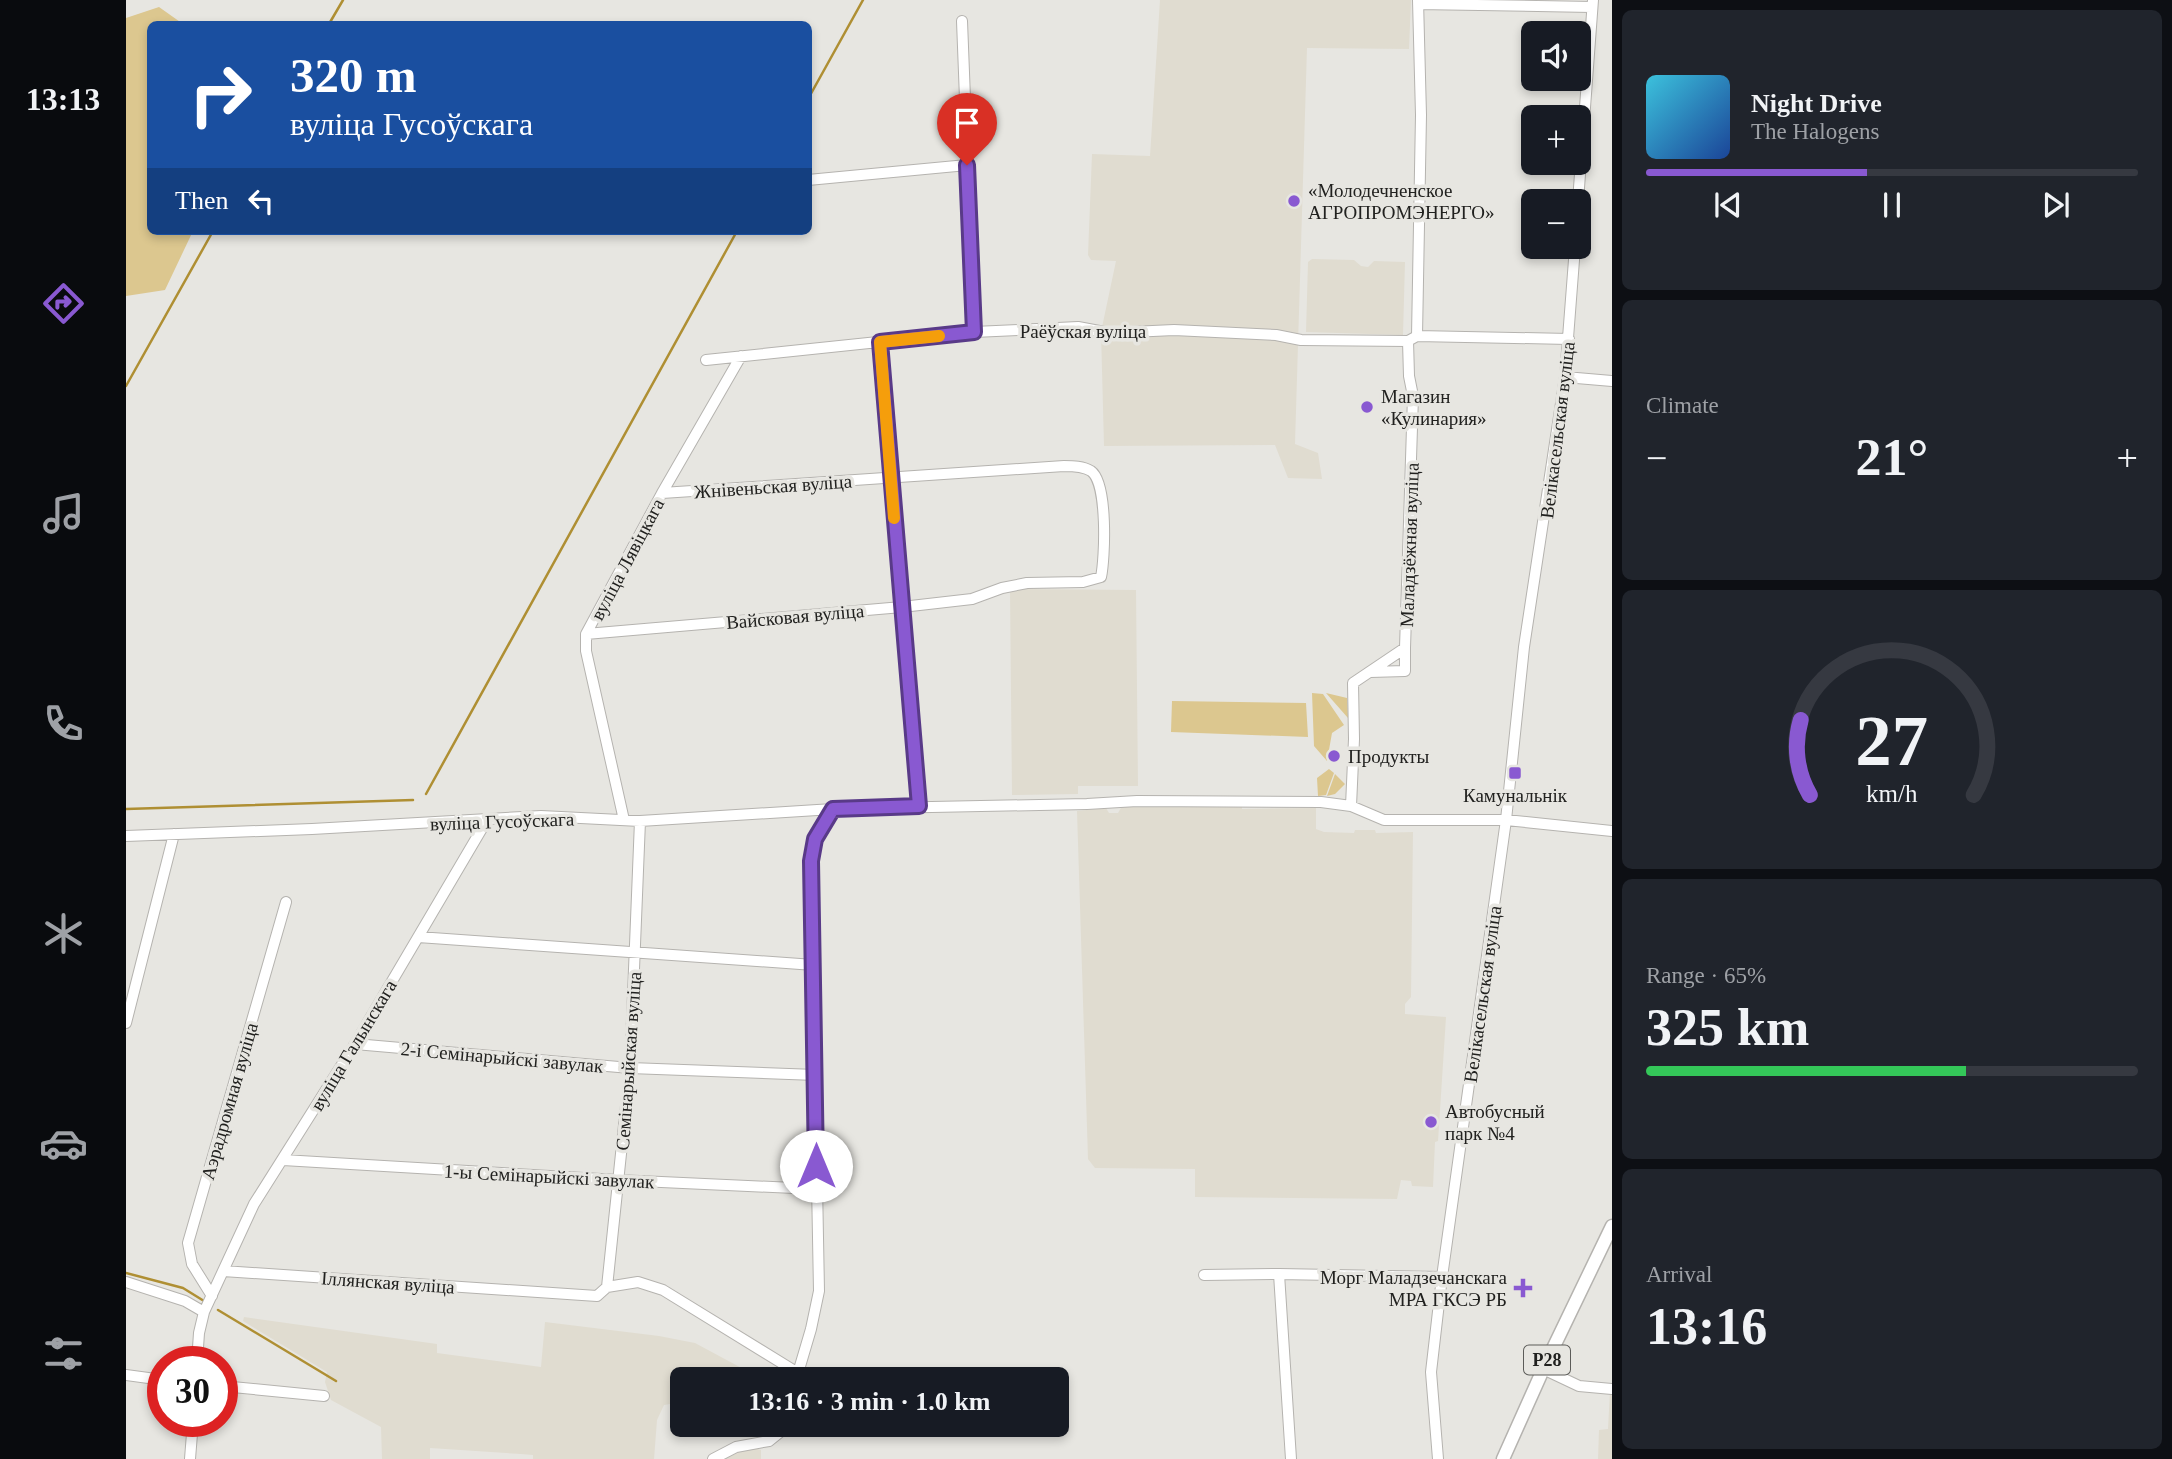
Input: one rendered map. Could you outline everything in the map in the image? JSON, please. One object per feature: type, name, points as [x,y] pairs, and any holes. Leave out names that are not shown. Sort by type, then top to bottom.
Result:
[{"type":"main road","name":"Р28","points":[[1503,1459],[1543,1368],[1612,1226]]},
{"type":"street","points":[[1418,2],[1593,3],[1579,189]]},
{"type":"street","name":"Маладзёжная вуліца","points":[[1351,806],[1353,683],[1405,648],[1413,396],[1409,376],[1413,338],[1421,115],[1418,2]]},
{"type":"street","points":[[962,21],[974,332]]},
{"type":"street","points":[[812,180],[967,165]]},
{"type":"street","name":"Велікасельская вуліца","points":[[1437,1459],[1431,1372],[1506,820],[1524,647],[1565,377],[1574,259]]},
{"type":"street","name":"Раёўская вуліца","points":[[706,360],[974,332],[1078,327],[1110,333],[1174,330],[1276,335],[1301,340],[1569,339]]},
{"type":"street","points":[[880,342],[919,806],[1321,802],[1351,806],[1384,820],[1506,820],[1612,831]]},
{"type":"street","name":"вуліца Лявіцкага","points":[[624,820],[586,651],[586,634],[741,356]]},
{"type":"street","points":[[1565,377],[1612,382]]},
{"type":"street","name":"Жнівеньская вуліца","points":[[663,493],[1064,466],[1091,471]]},
{"type":"street","name":"Вайсковая вуліца","points":[[586,634],[902,607],[972,599],[1002,588],[1027,583],[1083,582],[1101,578],[1104,564],[1102,499],[1098,480],[1091,471]]},
{"type":"street","points":[[1369,672],[1405,671],[1405,648]]},
{"type":"street","name":"вуліца Гусоўскага","points":[[126,836],[541,816],[640,821],[919,806]]},
{"type":"street","points":[[803,1367],[819,1291],[811,861],[815,839],[833,809]]},
{"type":"street","name":"вуліца Галынскага","points":[[223,1271],[254,1204],[355,1044],[487,820]]},
{"type":"street","name":"Семінарыйская вуліца","points":[[607,1287],[630,1068],[640,821]]},
{"type":"street","points":[[126,1023],[174,834]]},
{"type":"street","name":"Аэрадромная вуліца","points":[[212,1296],[192,1264],[188,1243],[286,902]]},
{"type":"street","points":[[418,937],[814,965]]},
{"type":"street","name":"2-і Семінарыйскі завулак","points":[[355,1044],[630,1068],[816,1075]]},
{"type":"street","name":"1-ы Семінарыйскі завулак","points":[[283,1160],[816,1189]]},
{"type":"street","points":[[198,1346],[204,1312],[223,1271]]},
{"type":"street","name":"Іллянская вуліца","points":[[223,1271],[597,1296],[607,1287]]},
{"type":"street","points":[[1279,1274],[1291,1459]]},
{"type":"street","points":[[1204,1275],[1442,1277]]},
{"type":"street","points":[[607,1287],[638,1282],[663,1290],[787,1367]]},
{"type":"street","points":[[126,1283],[185,1301],[204,1312]]},
{"type":"street","points":[[1543,1368],[1579,1386],[1612,1389]]},
{"type":"street","points":[[126,1375],[147,1378]]},
{"type":"street","points":[[238,1388],[324,1396]]},
{"type":"street","points":[[190,1459],[192,1437]]},
{"type":"street","points":[[713,1459],[736,1447],[769,1441],[774,1437]]},
{"type":"shaded area","points":[[1160,0],[1411,0],[1409,49],[1307,48],[1295,444],[1318,453],[1322,479],[1288,478],[1275,445],[1104,446],[1101,332],[1116,261],[1091,260],[1088,255],[1092,154],[1150,156]]},
{"type":"shaded area","points":[[159,7],[179,21],[147,21],[147,235],[191,235],[165,290],[126,296],[126,18]]},
{"type":"shaded area","points":[[1312,259],[1354,260],[1361,266],[1368,267],[1374,261],[1405,262],[1403,335],[1306,332],[1308,262]]},
{"type":"shaded area","points":[[1010,589],[1136,590],[1138,786],[1078,786],[1078,794],[1012,795]]},
{"type":"shaded area","points":[[1312,693],[1323,694],[1344,725],[1332,733],[1327,761],[1314,746]]},
{"type":"shaded area","points":[[1326,693],[1347,698],[1348,718]]},
{"type":"shaded area","points":[[1172,701],[1306,703],[1308,737],[1171,732]]},
{"type":"shaded area","points":[[1329,769],[1334,773],[1326,795],[1318,796],[1317,778]]},
{"type":"shaded area","points":[[1335,774],[1345,784],[1335,794],[1327,796]]},
{"type":"shaded area","points":[[1122,806],[1242,806],[1242,809],[1316,808],[1316,829],[1324,832],[1413,832],[1411,997],[1405,1004],[1405,1014],[1446,1017],[1433,1187],[1412,1186],[1411,1181],[1401,1180],[1397,1199],[1195,1197],[1195,1169],[1095,1168],[1088,1159],[1077,811],[1106,808],[1109,813],[1118,813]]},
{"type":"shaded area","points":[[244,1317],[437,1344],[437,1353],[541,1367],[545,1322],[695,1343],[740,1367],[670,1367],[670,1404],[664,1405],[657,1420],[654,1459],[533,1459],[533,1455],[430,1448],[430,1459],[382,1459],[381,1427],[331,1400],[325,1382],[327,1372],[243,1321]]},
{"type":"shaded area","points":[[1610,1391],[1612,1459],[1598,1459],[1599,1430],[1608,1429]]},
{"type":"shaded area","points":[[738,1450],[761,1450],[761,1459],[721,1459]]},
{"type":"waterway","points":[[331,21],[343,0]]},
{"type":"waterway","points":[[812,92],[863,0]]},
{"type":"waterway","points":[[126,386],[211,235]]},
{"type":"waterway","points":[[426,794],[735,235]]},
{"type":"waterway","points":[[126,809],[413,800]]},
{"type":"waterway","points":[[126,1273],[183,1288],[204,1301]]},
{"type":"waterway","points":[[218,1310],[336,1381]]},
{"type":"slow traffic","points":[[894,518],[880,342],[939,336]]},
{"type":"place","name":"«Молодечненское АГРОПРОМЭНЕРГО»","points":[[1294,201]]},
{"type":"place","name":"Магазин «Кулинария»","points":[[1367,407]]},
{"type":"place","name":"Продукты","points":[[1334,756]]},
{"type":"place","name":"Камунальнік","points":[[1515,773]]},
{"type":"place","name":"Автобусный парк №4","points":[[1431,1122]]},
{"type":"place","name":"Морг Маладзечанскага МРА ГКСЭ РБ","points":[[1523,1288]]},
{"type":"route","points":[[816,1166],[811,861],[815,839],[833,809],[919,806],[880,342],[974,332],[967,165]]}]
